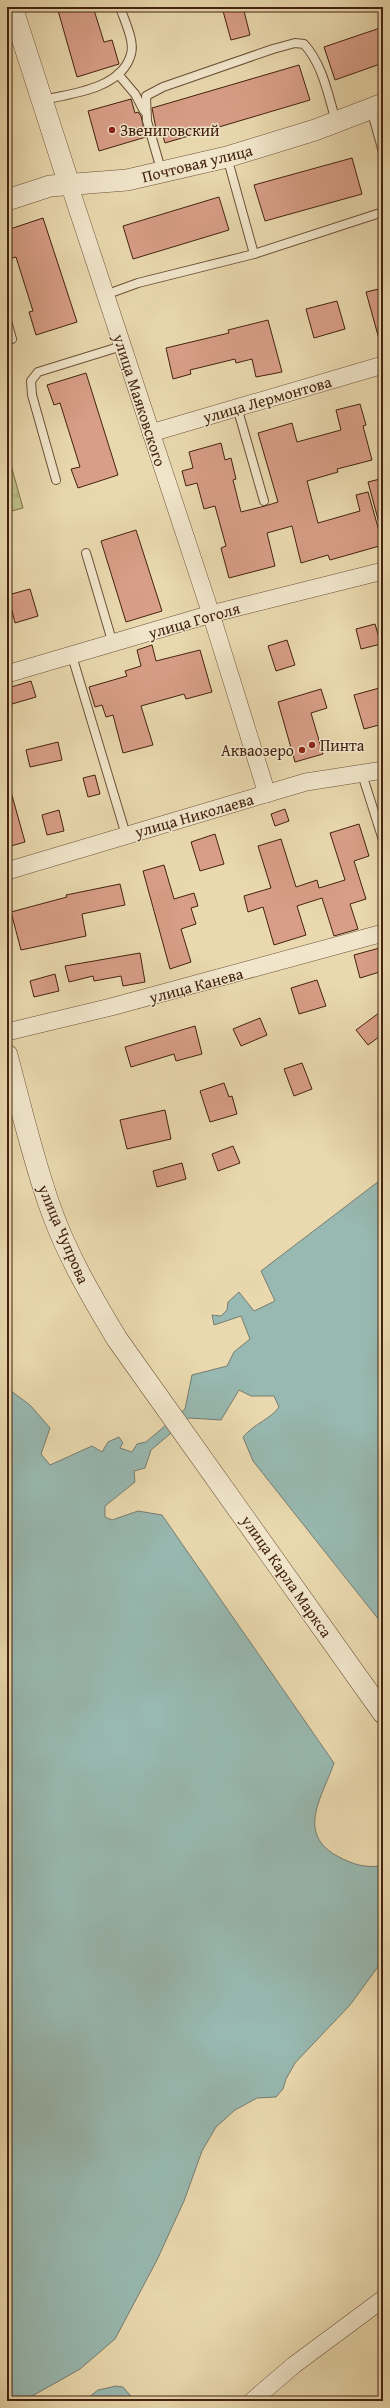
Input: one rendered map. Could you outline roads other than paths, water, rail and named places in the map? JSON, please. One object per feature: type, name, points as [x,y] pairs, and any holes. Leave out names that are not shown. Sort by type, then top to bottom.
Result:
[{"type":"street","name":"улица Маяковского","points":[[11,11],[211,614],[267,794]]},
{"type":"street","name":"Почтовая улица","points":[[7,200],[43,188],[69,184],[113,182],[162,173],[227,157],[337,122],[377,107]]},
{"type":"street","name":"улица Лермонтова","points":[[151,433],[383,365]]},
{"type":"street","name":"улица Гоголя","points":[[7,674],[211,614],[383,571]]},
{"type":"street","name":"улица Николаева","points":[[7,871],[306,782],[383,770]]},
{"type":"street","name":"улица Канева","points":[[7,1032],[119,1005],[383,933]]},
{"type":"street","name":"улица Чупрова","points":[[7,1054],[38,1169],[62,1237],[97,1307],[117,1339],[190,1440]]},
{"type":"street","name":"улица Карла Маркса","points":[[190,1440],[383,1713]]},
{"type":"street","points":[[252,2401],[294,2365],[383,2299]]},
{"type":"lane","points":[[42,101],[84,90],[107,81],[118,74],[131,54],[130,39],[120,7]]},
{"type":"lane","points":[[147,121],[146,96],[273,49],[295,43],[304,44],[310,51],[323,78],[337,122]]},
{"type":"lane","points":[[118,74],[135,94],[147,121],[162,173]]},
{"type":"lane","points":[[377,107],[383,152]]},
{"type":"lane","points":[[227,157],[254,254]]},
{"type":"lane","points":[[105,295],[138,283],[254,254],[383,212]]},
{"type":"lane","points":[[7,321],[12,339]]},
{"type":"lane","points":[[56,480],[32,395],[31,381],[38,372],[122,346]]},
{"type":"lane","points":[[238,407],[264,501]]},
{"type":"lane","points":[[86,553],[113,644]]},
{"type":"lane","points":[[72,656],[126,835]]},
{"type":"lane","points":[[362,774],[383,840]]},
{"type":"water","points":[[383,1178],[383,1625],[253,1461],[243,1437],[276,1411],[279,1407],[274,1396],[251,1396],[239,1390],[221,1420],[189,1418],[151,1450],[145,1468],[134,1471],[135,1482],[105,1506],[105,1517],[112,1520],[138,1511],[162,1515],[334,1763],[319,1802],[315,1826],[318,1838],[326,1848],[339,1857],[359,1865],[380,1866],[383,1870],[383,1960],[350,2005],[295,2063],[286,2079],[283,2089],[276,2097],[257,2098],[235,2110],[216,2127],[202,2151],[184,2201],[157,2260],[115,2339],[80,2369],[23,2401],[7,2401],[7,1388],[30,1405],[50,1428],[41,1454],[50,1465],[92,1446],[102,1452],[108,1442],[119,1437],[123,1443],[120,1448],[132,1452],[137,1444],[146,1442],[185,1409],[192,1375],[227,1366],[234,1352],[250,1339],[241,1316],[214,1325],[212,1315],[221,1316],[227,1310],[228,1302],[239,1292],[254,1311],[275,1301],[261,1271]]},
{"type":"water","points":[[116,2386],[123,2387],[135,2401],[84,2401],[98,2390]]},
{"type":"place","name":"Звениговский","points":[[112,130]]},
{"type":"place","name":"Пинта","points":[[312,745]]},
{"type":"place","name":"Акваозеро","points":[[302,750]]}]
